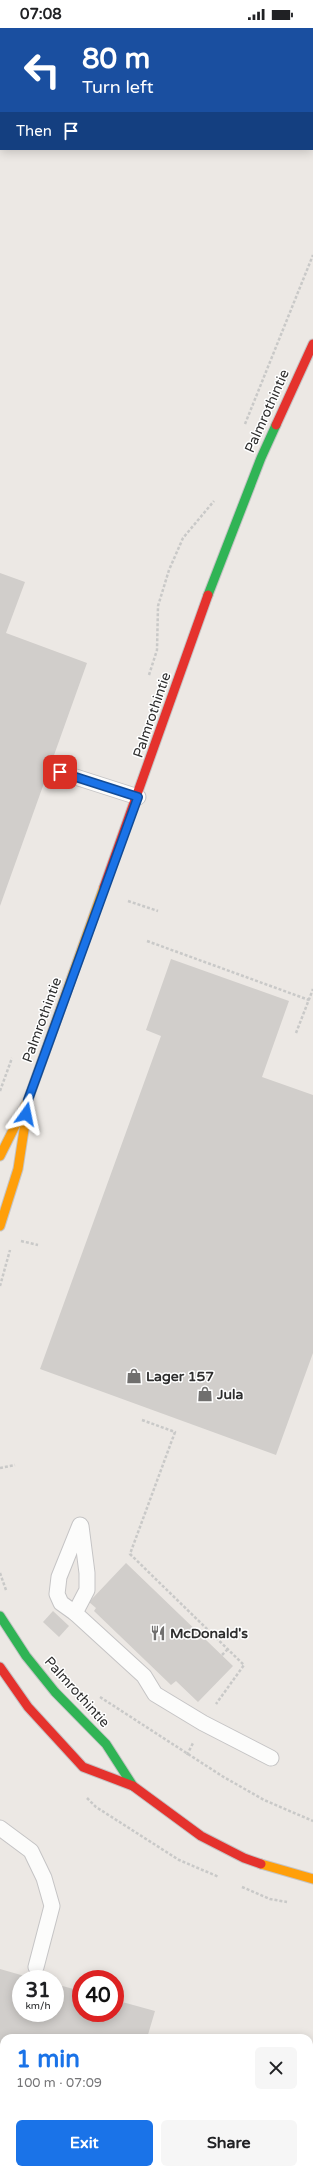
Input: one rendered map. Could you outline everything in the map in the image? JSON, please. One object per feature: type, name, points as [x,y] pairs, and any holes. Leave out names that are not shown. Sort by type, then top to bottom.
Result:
[{"type":"street","name":"Palmrothintie","points":[[0,1156],[28,1100],[138,797],[212,584],[255,473],[313,344]]},
{"type":"street","name":"Palmrothintie","points":[[0,1226],[18,1169],[28,1100]]},
{"type":"street","name":"Palmrothintie","points":[[0,1616],[22,1650],[55,1692],[106,1744],[133,1786]]},
{"type":"street","name":"Palmrothintie","points":[[0,1667],[28,1707],[84,1767],[133,1786],[201,1836],[244,1858],[299,1876],[313,1879]]},
{"type":"lane","points":[[60,772],[138,797]]},
{"type":"lane","points":[[75,1613],[87,1590],[87,1573],[80,1525],[59,1577],[57,1594],[61,1603],[75,1613],[144,1676],[155,1694],[203,1723],[271,1758]]},
{"type":"lane","points":[[0,1828],[31,1851],[44,1878],[52,1906],[36,1967]]},
{"type":"path","points":[[147,941],[309,1000]]},
{"type":"path","points":[[296,1033],[313,989]]},
{"type":"path","points":[[0,1286],[12,1246]]},
{"type":"path","points":[[142,1420],[175,1432],[130,1554],[244,1665],[203,1723],[187,1755]]},
{"type":"path","points":[[0,1468],[15,1465]]},
{"type":"path","points":[[0,1574],[8,1594]]},
{"type":"path","points":[[222,1655],[228,1649]]},
{"type":"path","points":[[98,1696],[187,1755],[264,1800],[313,1822]]},
{"type":"building","points":[[0,573],[25,582],[6,633],[87,663],[0,906]]},
{"type":"building","points":[[171,959],[289,1001],[262,1077],[313,1095],[313,1353],[276,1455],[40,1369],[161,1036],[146,1030]]},
{"type":"building","name":"McDonald's","points":[[126,1563],[233,1666],[198,1702],[176,1681],[171,1685],[94,1611],[96,1608],[89,1602]]},
{"type":"building","points":[[53,1611],[69,1626],[59,1637],[43,1622]]},
{"type":"building","points":[[0,1969],[12,1972],[12,2022],[64,2022],[64,1986],[72,1989],[72,2022],[124,2022],[124,2002],[155,2011],[148,2034],[0,2034]]},
{"type":"traffic: fast","points":[[208,595],[261,458],[276,425]]},
{"type":"traffic: fast","points":[[0,1616],[26,1656],[55,1692],[106,1744],[133,1786]]},
{"type":"traffic: slow","points":[[0,1156],[28,1100],[104,887]]},
{"type":"traffic: slow","points":[[0,1226],[18,1169],[26,1117]]},
{"type":"traffic: slow","points":[[261,1864],[313,1879]]},
{"type":"traffic: jam","points":[[276,425],[313,344]]},
{"type":"traffic: jam","points":[[104,887],[208,595]]},
{"type":"traffic: jam","points":[[0,1667],[28,1707],[83,1767],[133,1786],[201,1836],[244,1858],[261,1864]]},
{"type":"place","name":"Lager 157","points":[[134,1376]]},
{"type":"place","name":"Jula","points":[[205,1394]]},
{"type":"place","name":"McDonald's","points":[[158,1633]]},
{"type":"route","points":[[26,1114],[28,1100],[138,797],[60,772]]}]
